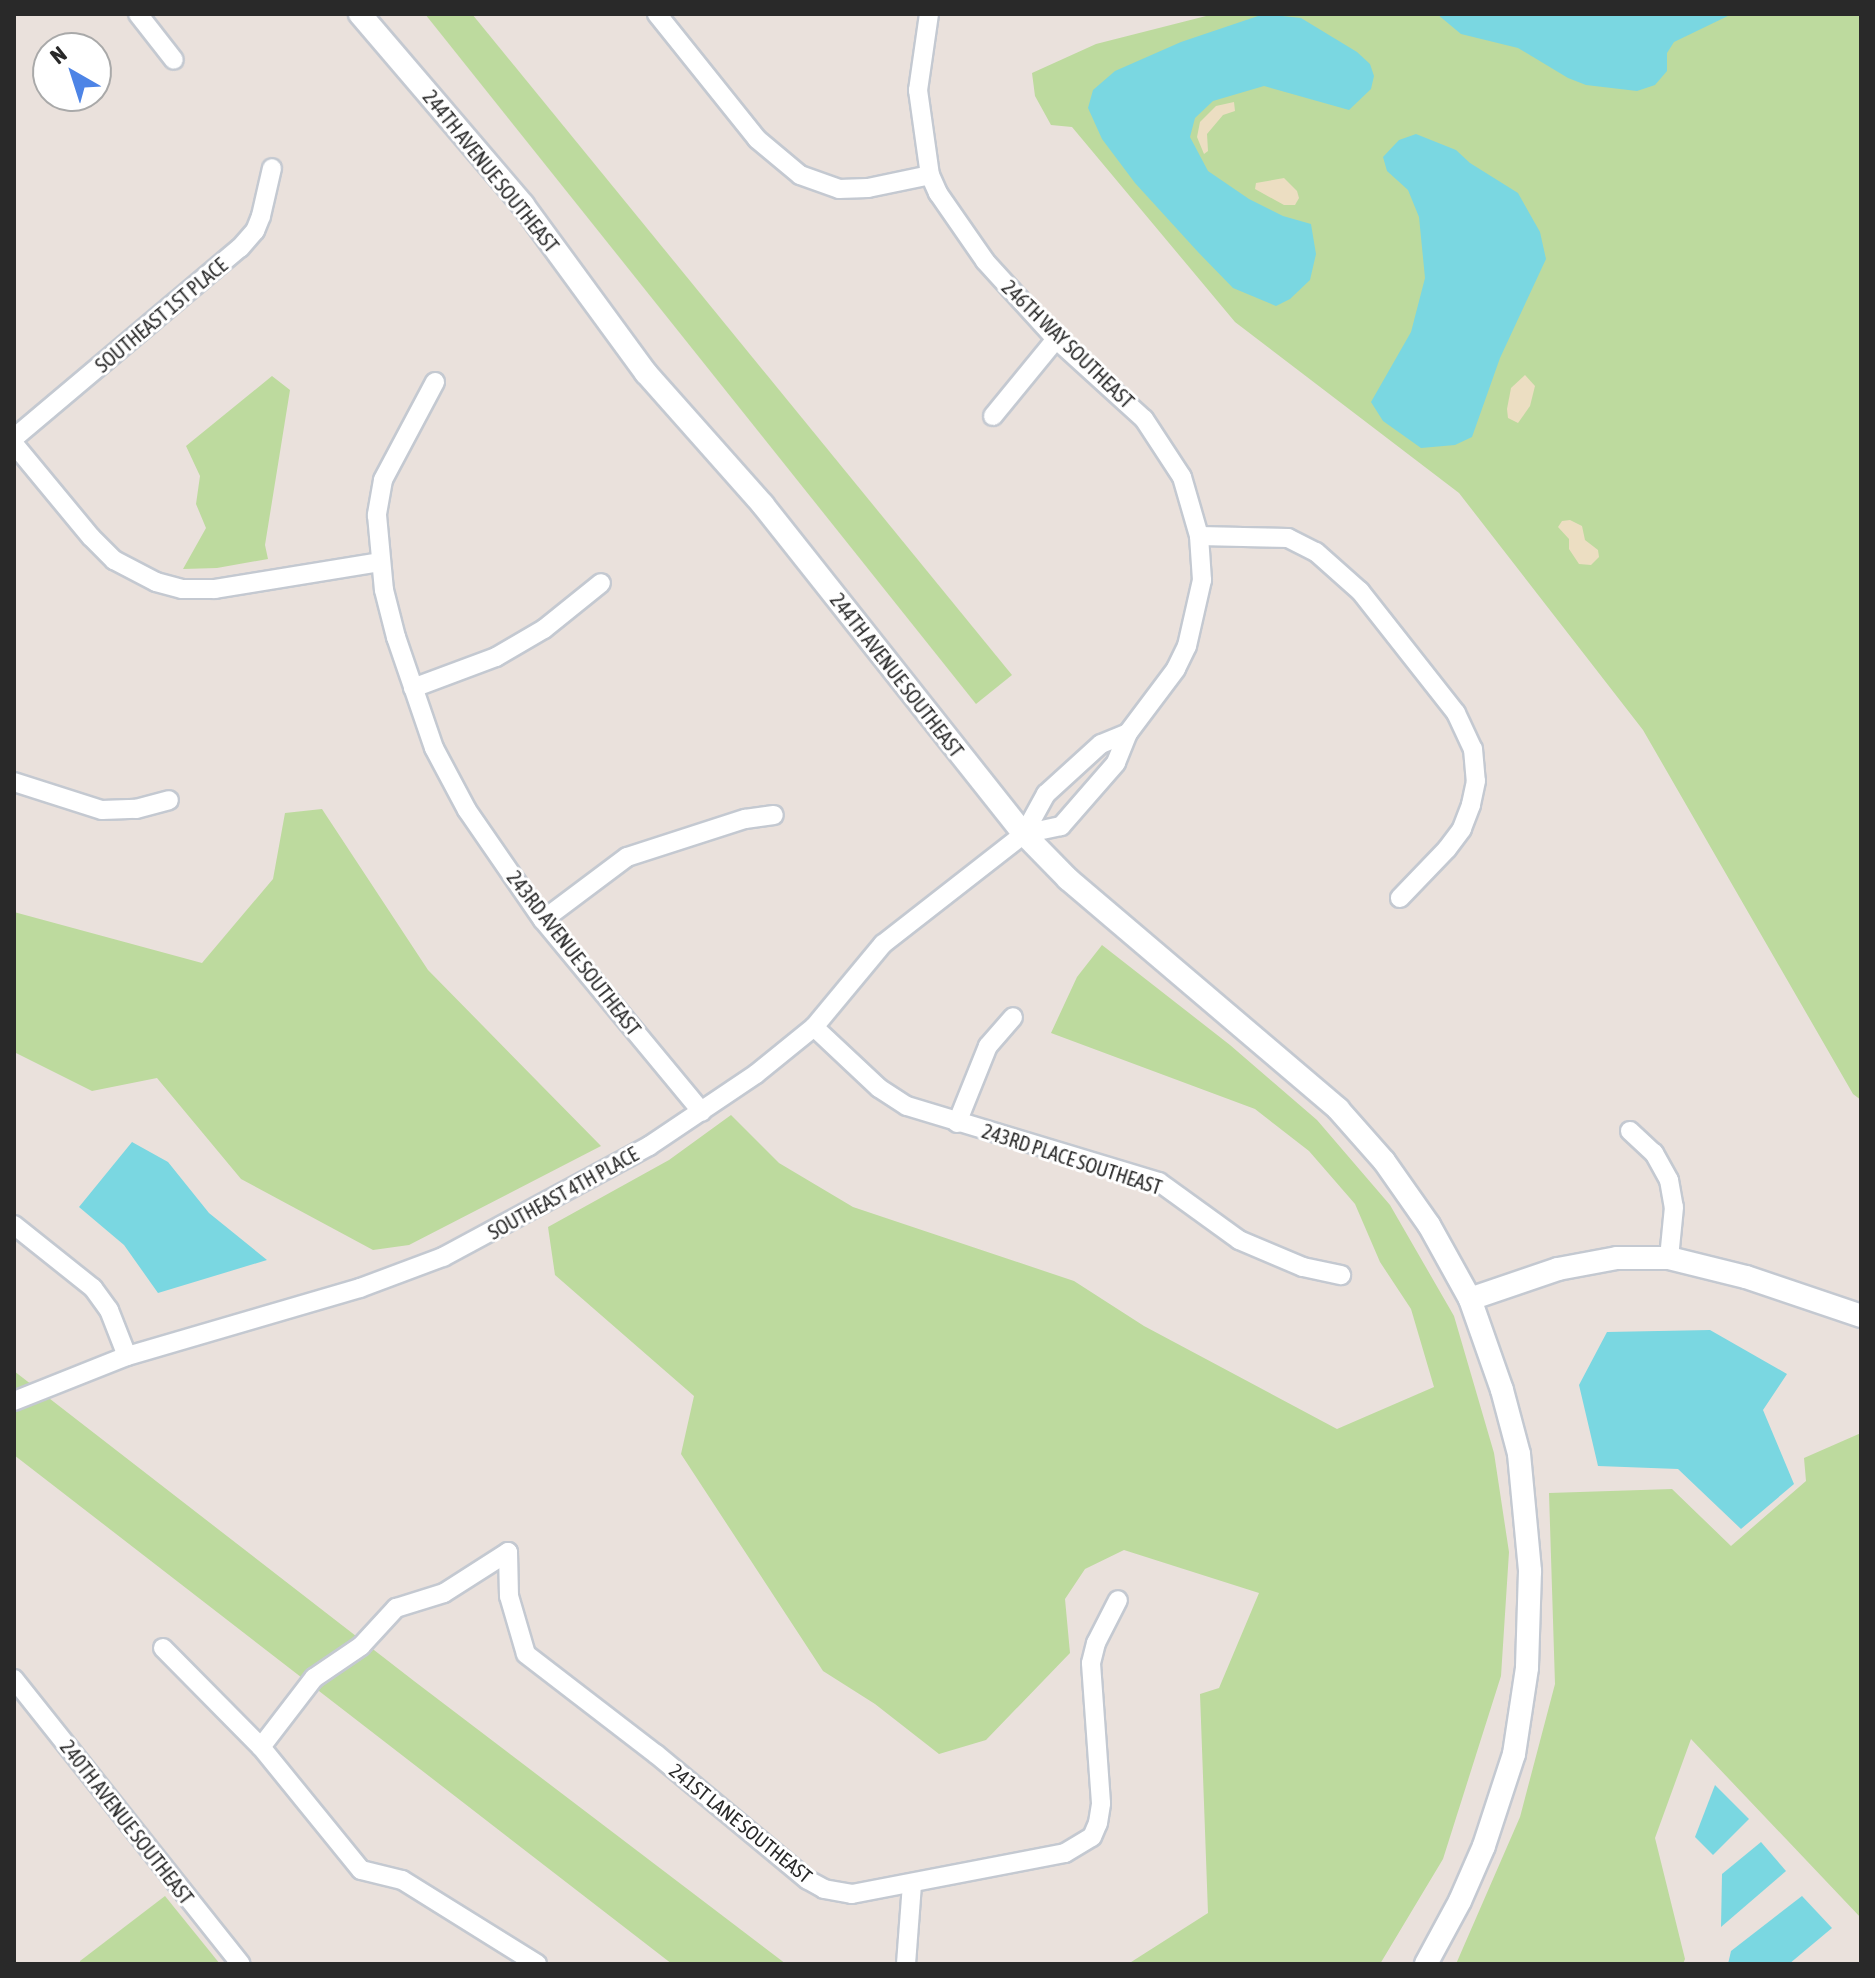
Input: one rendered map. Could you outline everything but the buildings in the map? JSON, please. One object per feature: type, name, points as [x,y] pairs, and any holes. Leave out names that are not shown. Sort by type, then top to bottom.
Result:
[{"type":"street","points":[[138,14],[174,60]]},
{"type":"street","name":"244TH AVENUE SOUTHEAST","points":[[360,14],[486,159],[646,373],[763,505],[1024,834],[1068,879],[1338,1109],[1384,1161],[1420,1212],[1470,1299],[1502,1390],[1519,1454],[1530,1571],[1527,1668],[1514,1754],[1484,1846],[1460,1901],[1426,1964]]},
{"type":"street","points":[[657,14],[757,139],[800,175],[839,189],[868,188],[930,175]]},
{"type":"street","name":"246TH WAY SOUTHEAST","points":[[929,14],[918,90],[930,175],[938,193],[985,261],[1056,339],[1144,419],[1168,451],[1182,477],[1199,536]]},
{"type":"street","name":"SOUTHEAST 1ST PLACE","points":[[14,438],[240,248],[255,231],[272,168]]},
{"type":"street","points":[[993,416],[1056,339]]},
{"type":"street","name":"243RD AVENUE SOUTHEAST","points":[[435,382],[383,480],[377,515],[380,562],[396,637],[434,748],[467,810],[543,920],[702,1112]]},
{"type":"street","points":[[14,444],[91,537],[114,560],[156,582],[182,589],[215,589],[380,562]]},
{"type":"street","points":[[1199,536],[1288,538],[1316,552],[1360,591],[1456,713],[1473,749],[1476,781],[1471,805],[1462,829],[1447,849],[1400,898]]},
{"type":"street","name":"SOUTHEAST 4TH PLACE","points":[[1024,834],[1061,826],[1116,763],[1128,733],[1157,699],[1187,646],[1202,580],[1199,536]]},
{"type":"street","points":[[413,688],[496,657],[554,623],[601,583]]},
{"type":"street","name":"SOUTHEAST 4TH PLACE","points":[[14,1401],[127,1356],[360,1288],[443,1257],[575,1189],[702,1112],[814,1027],[883,944],[1024,834],[1046,794],[1101,744],[1128,733]]},
{"type":"street","points":[[14,782],[102,810],[136,809],[169,800]]},
{"type":"street","points":[[543,920],[627,857],[745,819],[774,815]]},
{"type":"street","points":[[957,1123],[988,1046],[1013,1017]]},
{"type":"street","name":"243RD PLACE SOUTHEAST","points":[[814,1027],[879,1088],[907,1106],[1159,1182],[1239,1240],[1303,1267],[1341,1275]]},
{"type":"street","points":[[1630,1131],[1654,1153],[1669,1180],[1674,1207],[1669,1258]]},
{"type":"street","points":[[14,1225],[93,1288],[109,1310],[127,1356]]},
{"type":"street","points":[[1470,1299],[1558,1269],[1617,1258],[1669,1258],[1746,1277],[1861,1316]]},
{"type":"street","name":"241ST LANE SOUTHEAST","points":[[261,1747],[314,1678],[361,1646],[396,1608],[444,1593],[508,1552],[509,1596],[526,1654],[656,1754],[808,1880],[824,1889],[852,1894],[912,1884],[1065,1853],[1092,1837],[1101,1803],[1091,1663],[1096,1643],[1118,1600]]},
{"type":"street","points":[[163,1648],[261,1747],[361,1870],[402,1880],[537,1964]]},
{"type":"street","name":"240TH AVENUE SOUTHEAST","points":[[14,1679],[241,1964]]},
{"type":"street","points":[[906,1964],[912,1884]]},
{"type":"green space","points":[[425,14],[472,14],[1012,675],[976,704]]},
{"type":"green space","points":[[1214,14],[1861,14],[1861,1100],[1853,1094],[1643,730],[1459,493],[1235,322],[1072,127],[1051,125],[1035,96],[1032,73],[1096,44]]},
{"type":"green space","points":[[272,376],[290,390],[265,545],[268,559],[217,568],[183,569],[206,528],[196,504],[200,476],[186,446]]},
{"type":"green space","points":[[322,809],[428,970],[601,1146],[409,1245],[373,1250],[241,1179],[157,1078],[92,1091],[14,1052],[14,912],[202,963],[273,879],[285,813]]},
{"type":"green space","points":[[1102,945],[1230,1045],[1317,1120],[1390,1205],[1454,1316],[1494,1453],[1509,1552],[1501,1676],[1443,1859],[1380,1964],[1128,1964],[1208,1913],[1200,1694],[1219,1688],[1259,1593],[1124,1550],[1085,1569],[1065,1599],[1070,1653],[986,1740],[939,1754],[875,1704],[823,1671],[681,1454],[694,1396],[555,1275],[548,1227],[669,1160],[731,1115],[779,1163],[853,1207],[1074,1281],[1144,1326],[1337,1429],[1434,1387],[1411,1309],[1380,1262],[1355,1204],[1309,1151],[1255,1109],[1051,1033],[1077,977]]},
{"type":"green space","points":[[14,1371],[786,1964],[672,1964],[14,1455]]},
{"type":"green space","points":[[1861,1433],[1861,1918],[1691,1739],[1655,1838],[1685,1959],[1683,1964],[1456,1964],[1520,1817],[1555,1684],[1549,1493],[1672,1489],[1731,1546],[1806,1481],[1804,1458]]},
{"type":"green space","points":[[165,1896],[220,1964],[80,1964],[80,1961]]},
{"type":"sand","points":[[1234,102],[1235,111],[1223,115],[1207,134],[1208,151],[1204,154],[1197,137],[1200,122],[1216,106]]},
{"type":"sand","points":[[1284,178],[1297,191],[1299,198],[1295,205],[1284,205],[1255,189],[1256,183]]},
{"type":"sand","points":[[1525,375],[1535,386],[1530,406],[1518,423],[1508,418],[1507,409],[1511,388]]},
{"type":"sand","points":[[1570,520],[1582,526],[1585,540],[1598,550],[1599,557],[1591,565],[1579,564],[1569,549],[1569,539],[1558,527],[1562,521]]},
{"type":"water","points":[[1264,14],[1301,18],[1357,52],[1370,64],[1374,76],[1371,89],[1349,110],[1264,86],[1213,101],[1195,118],[1190,137],[1208,171],[1249,199],[1283,216],[1311,224],[1316,254],[1310,280],[1290,299],[1276,306],[1233,288],[1198,252],[1135,183],[1102,139],[1088,108],[1093,90],[1115,71],[1181,42]]},
{"type":"water","points":[[1437,14],[1732,14],[1674,42],[1667,53],[1667,71],[1655,85],[1637,91],[1586,85],[1568,78],[1518,48],[1461,34]]},
{"type":"water","points":[[1416,134],[1456,150],[1470,163],[1518,193],[1540,232],[1546,259],[1500,358],[1472,437],[1455,445],[1421,448],[1383,421],[1371,402],[1411,332],[1425,278],[1419,217],[1408,190],[1387,171],[1383,157],[1399,140]]},
{"type":"water","points":[[132,1142],[168,1162],[209,1213],[267,1260],[158,1293],[124,1245],[79,1207]]},
{"type":"water","points":[[1710,1330],[1787,1374],[1763,1410],[1794,1484],[1741,1529],[1678,1469],[1598,1466],[1579,1385],[1607,1332]]},
{"type":"water","points":[[1715,1785],[1749,1819],[1713,1855],[1695,1837]]},
{"type":"water","points":[[1761,1842],[1786,1871],[1721,1927],[1722,1874]]},
{"type":"water","points":[[1802,1896],[1832,1928],[1789,1964],[1728,1964],[1731,1951]]}]
